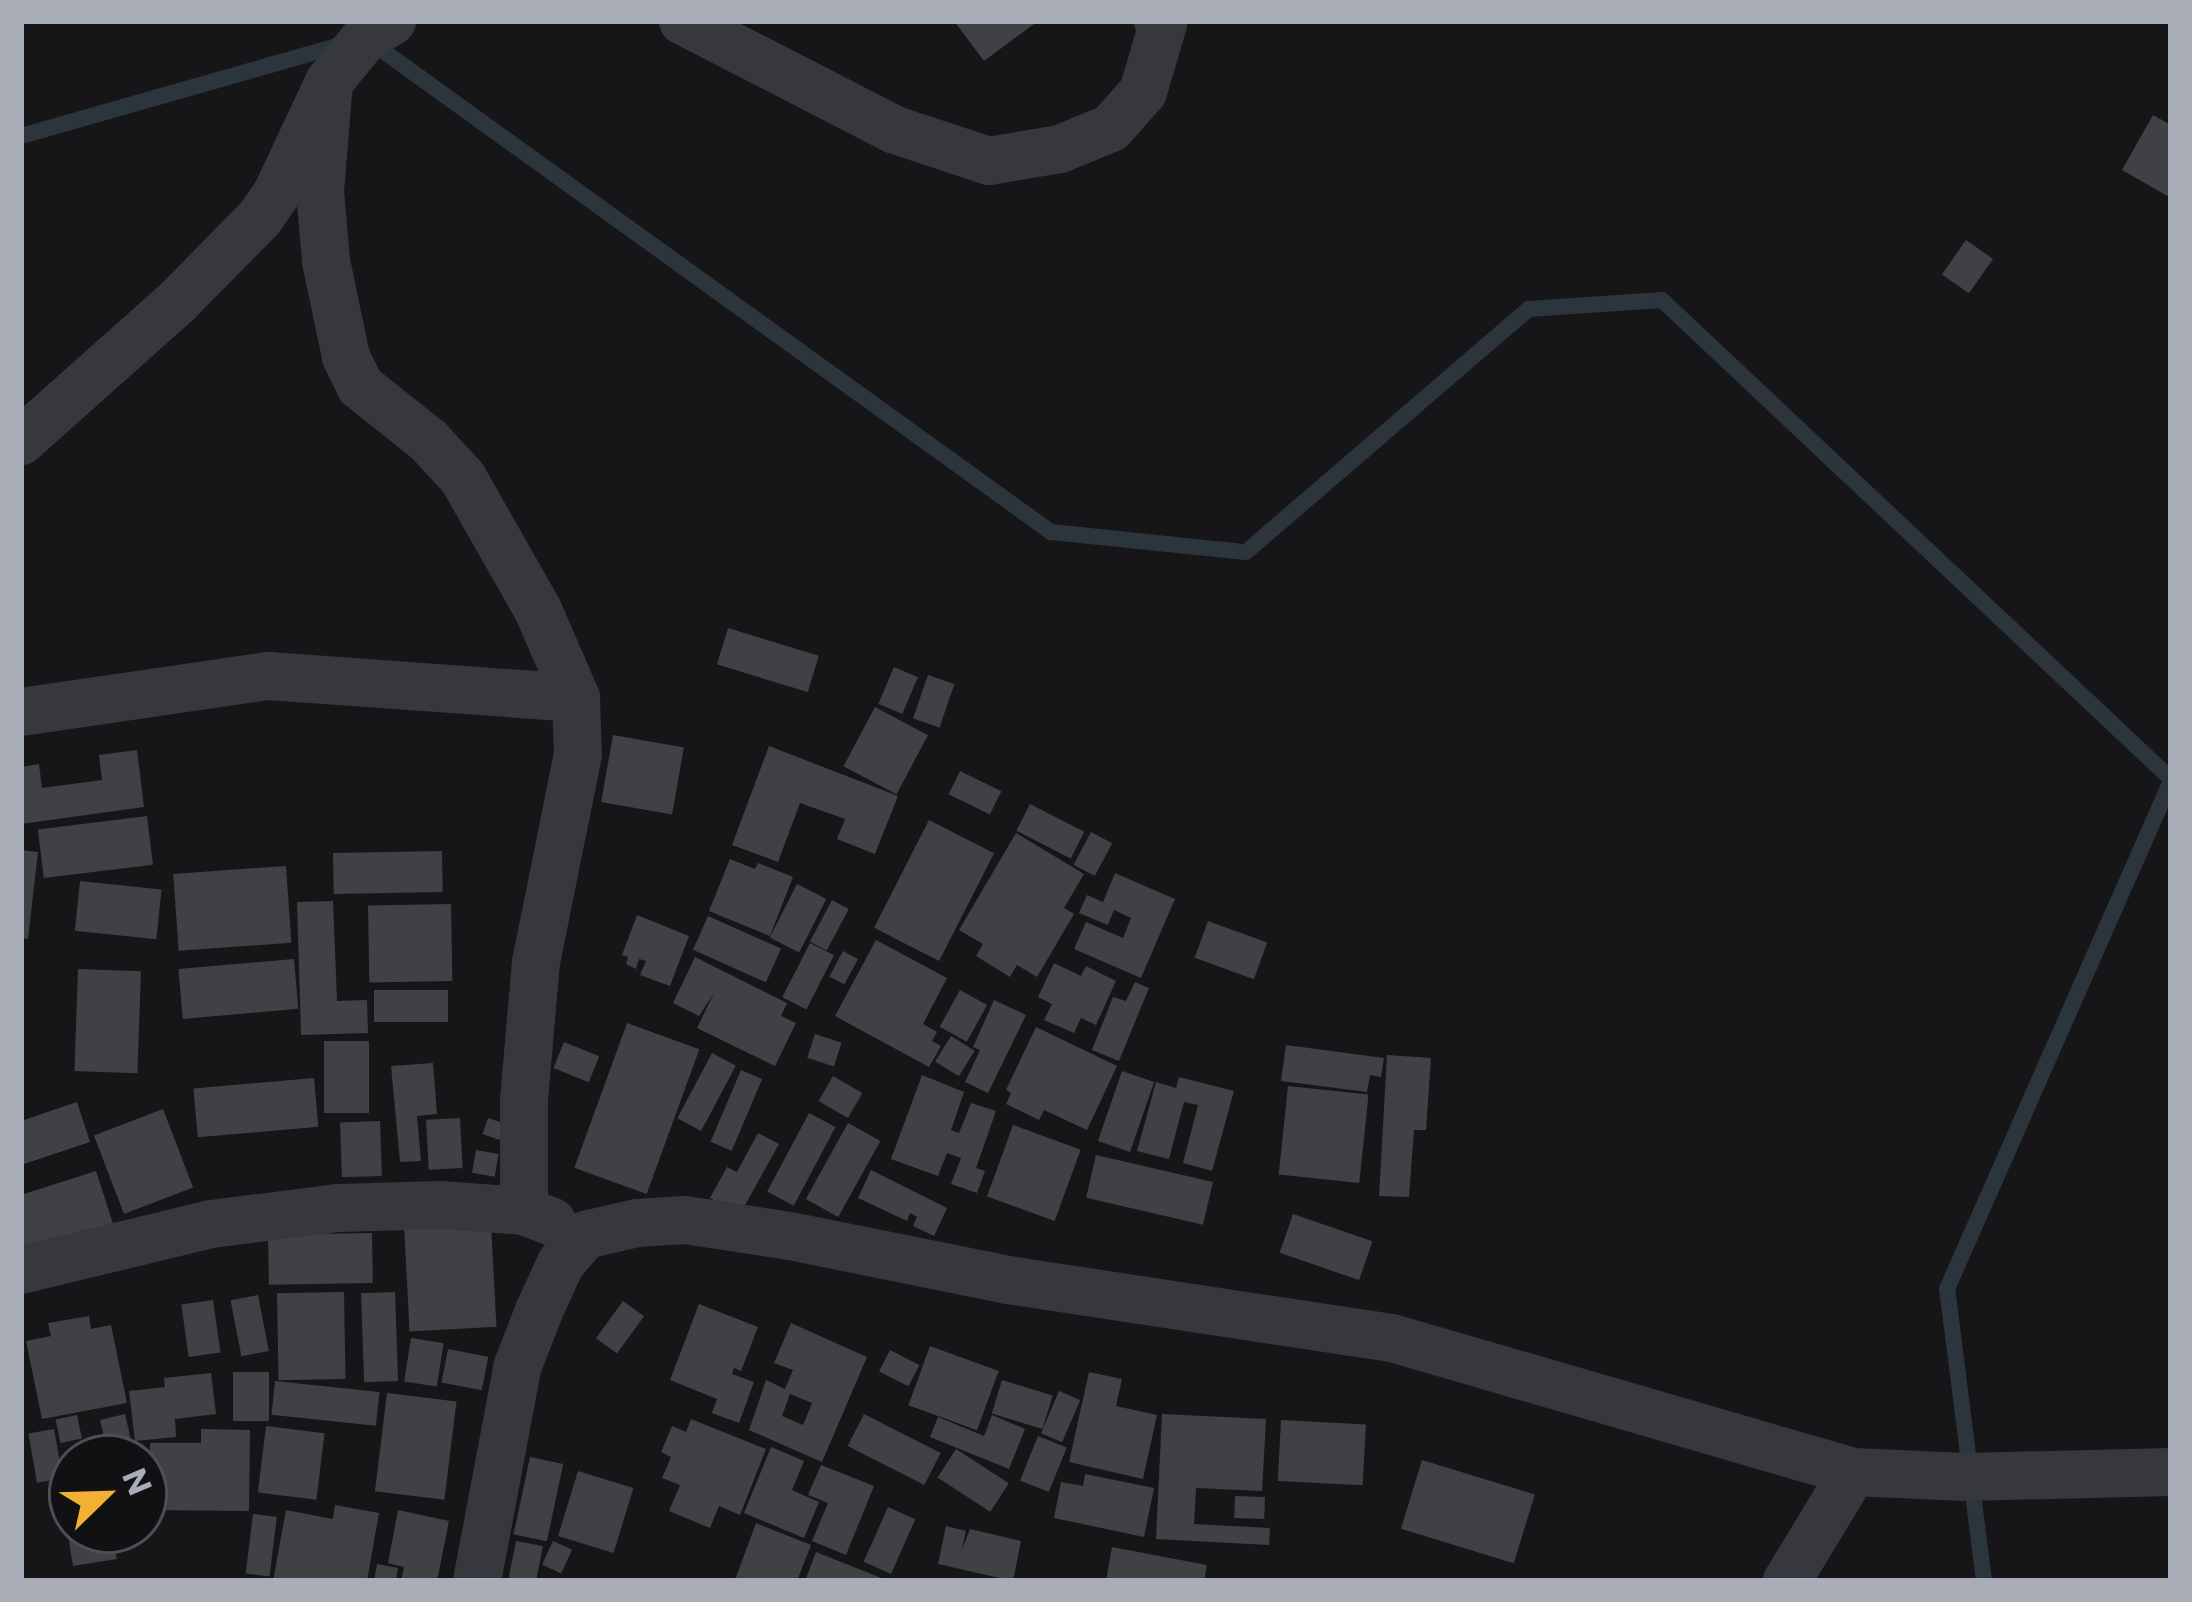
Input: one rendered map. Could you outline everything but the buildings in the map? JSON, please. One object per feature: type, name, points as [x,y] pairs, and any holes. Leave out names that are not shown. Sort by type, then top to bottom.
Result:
[{"type":"street","points":[[21,441],[178,301],[259,218],[286,176],[329,82],[365,38],[392,21]]},
{"type":"street","points":[[683,21],[895,130],[989,161],[1060,149],[1111,128],[1143,92],[1168,22]]},
{"type":"street","points":[[329,82],[320,191],[326,262],[346,357],[360,386],[428,440],[463,478],[538,610],[576,698],[578,754],[536,962],[524,1100],[524,1211]]},
{"type":"street","points":[[21,712],[154,688],[269,676],[576,698]]},
{"type":"street","points":[[21,1270],[211,1224],[338,1208],[441,1204],[524,1211],[585,1235],[637,1223],[685,1220],[1008,1280],[1392,1338],[1853,1472],[1966,1477],[2171,1472]]},
{"type":"street","points":[[477,1581],[518,1365],[561,1263],[585,1235]]},
{"type":"street","points":[[1787,1581],[1853,1472]]},
{"type":"waterway","points":[[368,40],[1051,532],[1246,552],[1529,309],[1662,300],[2171,779]]},
{"type":"waterway","points":[[21,136],[344,44]]},
{"type":"waterway","points":[[1984,1581],[1947,1289],[2171,781]]}]
